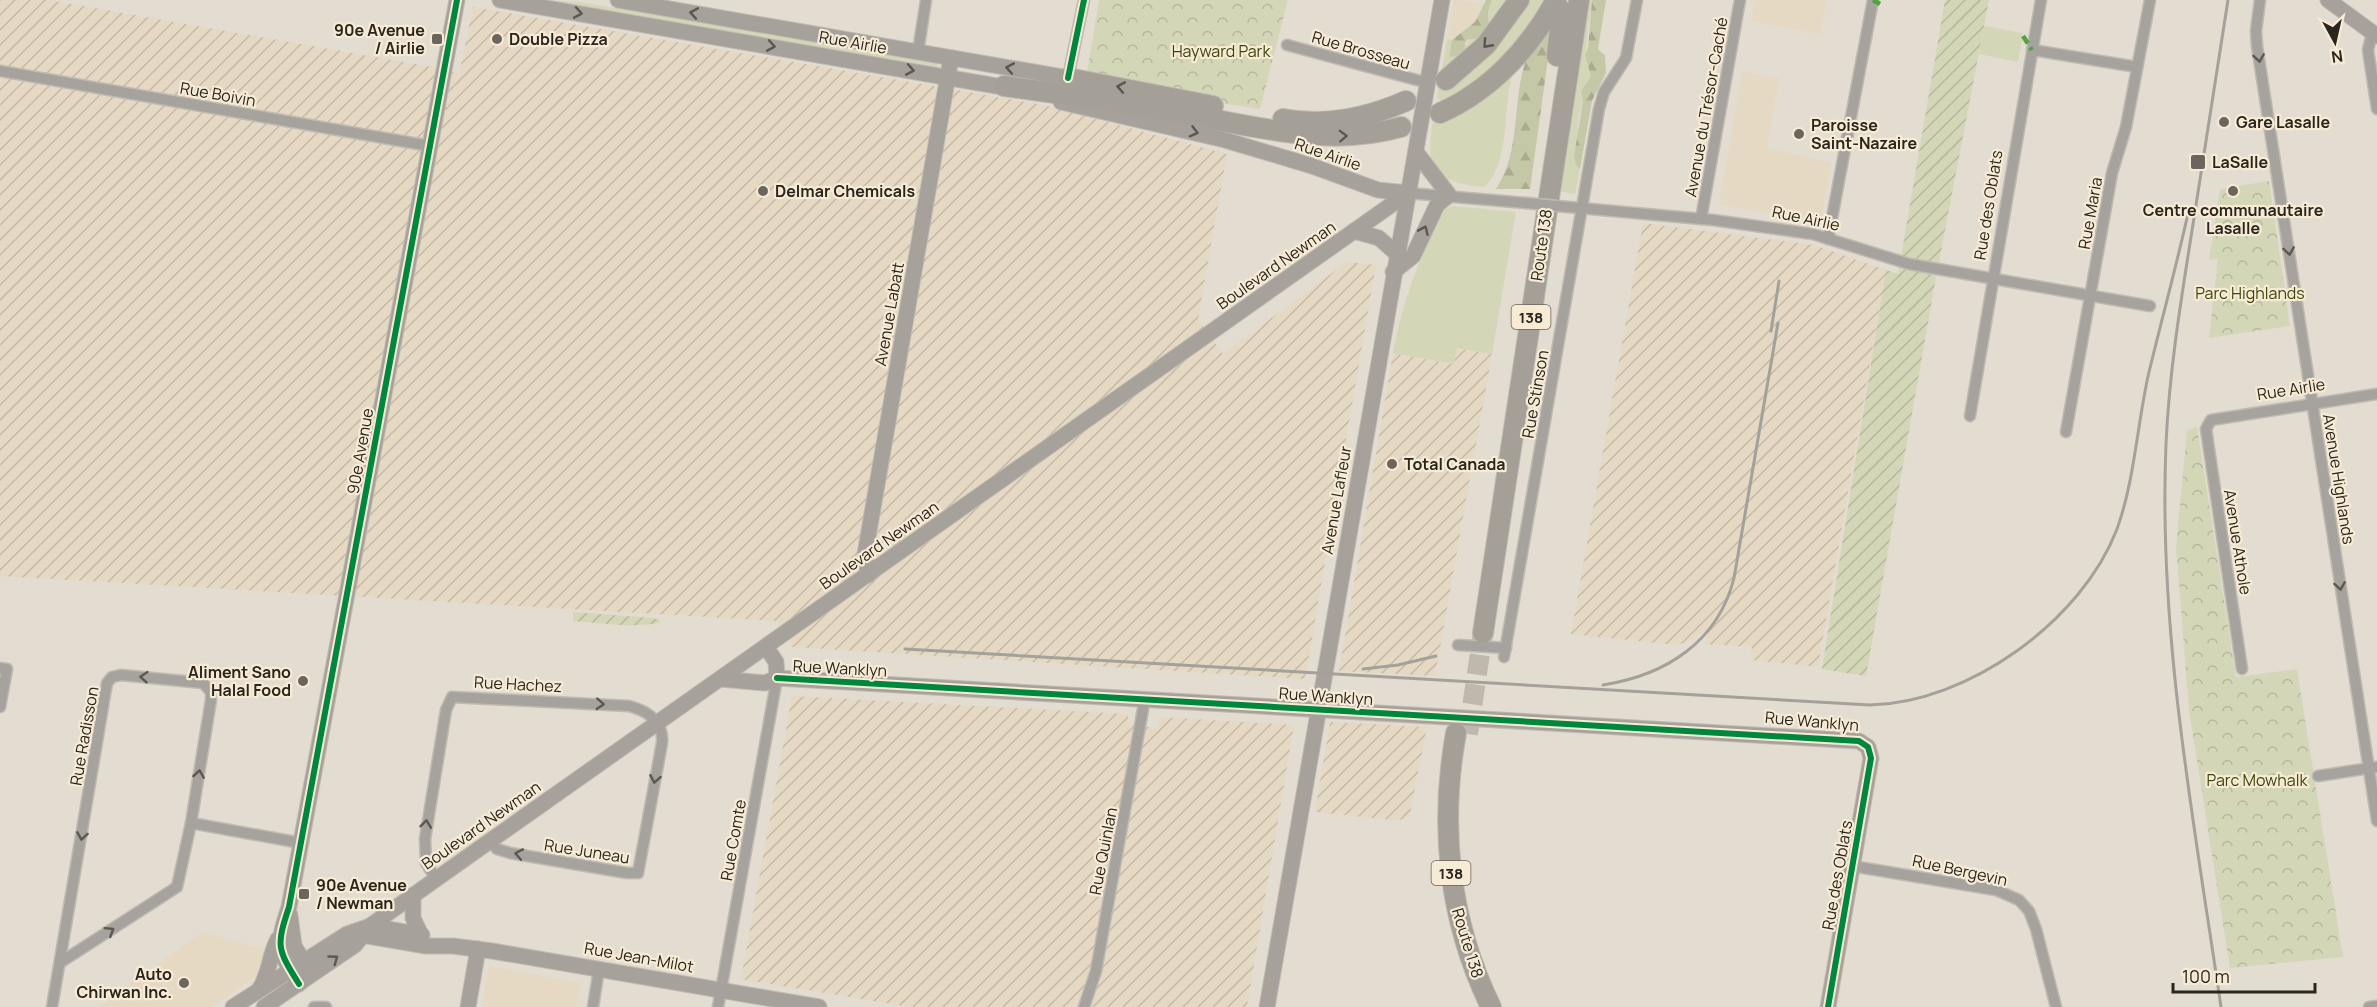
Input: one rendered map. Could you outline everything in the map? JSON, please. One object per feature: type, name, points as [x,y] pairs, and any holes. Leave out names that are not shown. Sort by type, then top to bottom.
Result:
[{"type":"highway","points":[[1437,81],[1486,45],[1519,0]]},
{"type":"highway","points":[[1440,113],[1470,97],[1497,76],[1566,4]]},
{"type":"highway","name":"Route 138","points":[[1471,637],[1566,4]]},
{"type":"highway","points":[[1068,78],[1302,121],[1349,119],[1406,101]]},
{"type":"highway","points":[[1004,86],[1313,136],[1357,136],[1401,127]]},
{"type":"highway","name":"Route 138","points":[[1491,1007],[1466,943],[1451,878],[1448,804],[1462,734],[1460,801],[1464,875],[1476,935],[1506,1007]]},
{"type":"main road","name":"90e Avenue","points":[[260,988],[268,974],[272,950],[289,907],[457,0]]},
{"type":"main road","name":"Rue Airlie","points":[[500,0],[1004,86],[1081,107],[1226,140],[1312,166],[1383,192],[1408,193]]},
{"type":"main road","name":"Rue Airlie","points":[[618,0],[1068,78]]},
{"type":"main road","name":"Avenue Lafleur","points":[[1267,1007],[1396,253],[1416,152],[1437,81],[1442,0]]},
{"type":"main road","points":[[2328,0],[2375,34]]},
{"type":"main road","name":"Avenue Labatt","points":[[868,575],[865,554],[951,58]]},
{"type":"main road","points":[[1393,272],[1413,256],[1437,205],[1449,195],[1416,152]]},
{"type":"main road","name":"Boulevard Newman","points":[[264,1007],[347,934],[366,931],[413,895],[1408,193]]},
{"type":"main road","points":[[1354,231],[1379,238],[1396,253]]},
{"type":"main road","name":"Rue Wanklyn","points":[[766,647],[776,662],[777,678],[1844,739],[1859,741],[1869,749]]},
{"type":"main road","points":[[720,679],[765,683],[777,678]]},
{"type":"main road","name":"Rue des Oblats","points":[[1828,1007],[1870,762],[1869,749]]},
{"type":"main road","points":[[413,895],[413,922],[421,935]]},
{"type":"main road","name":"90e Avenue","points":[[289,907],[292,941],[302,973]]},
{"type":"main road","name":"Rue Jean-Milot","points":[[366,931],[426,946],[453,946],[819,1007]]},
{"type":"main road","name":"Rue Jean-Milot","points":[[366,931],[421,935],[453,946]]},
{"type":"main road","points":[[279,936],[282,955],[302,973]]},
{"type":"main road","points":[[468,1007],[478,950]]},
{"type":"main road","name":"Boulevard Newman","points":[[232,1007],[260,988],[302,973]]},
{"type":"street","points":[[918,52],[926,0]]},
{"type":"street","points":[[1068,78],[1084,0]]},
{"type":"street","name":"Rue Stinson","points":[[1471,637],[1505,653],[1600,102],[1626,58],[1637,0]]},
{"type":"street","name":"Avenue du Trésor-Caché","points":[[1701,219],[1740,0]]},
{"type":"street","points":[[1828,238],[1873,0]]},
{"type":"street","name":"Rue des Oblats","points":[[1970,416],[2041,0]]},
{"type":"street","name":"Rue Maria","points":[[2067,432],[2112,173],[2126,127],[2150,0]]},
{"type":"street","name":"Avenue Highlands","points":[[2260,0],[2256,35],[2373,767],[2377,821]]},
{"type":"street","points":[[2375,34],[2368,50],[2377,109]]},
{"type":"street","name":"Rue Brosseau","points":[[1287,45],[1437,81]]},
{"type":"street","points":[[2032,50],[2137,67]]},
{"type":"street","name":"Rue Boivin","points":[[0,71],[430,146]]},
{"type":"street","name":"Rue Airlie","points":[[1408,193],[1701,219],[1828,238],[1909,264],[2150,306]]},
{"type":"street","name":"Rue Airlie","points":[[2211,420],[2377,394]]},
{"type":"street","name":"Avenue Athole","points":[[2211,420],[2206,429],[2242,669]]},
{"type":"street","points":[[0,707],[3,668]]},
{"type":"street","name":"Rue Radisson","points":[[52,1007],[107,684],[112,677],[121,675],[202,683],[211,692],[191,822],[177,887],[61,962]]},
{"type":"street","name":"Rue Comte","points":[[718,1007],[777,678]]},
{"type":"street","name":"Rue Hachez","points":[[436,879],[425,857],[425,829],[446,710],[452,697],[629,706],[645,712],[657,723]]},
{"type":"street","name":"Rue Quinlan","points":[[1084,1007],[1096,971],[1145,698]]},
{"type":"street","name":"Rue Juneau","points":[[490,841],[497,849],[516,854],[638,873],[662,743],[662,732],[657,723]]},
{"type":"street","points":[[2318,776],[2373,767]]},
{"type":"street","points":[[191,822],[301,843]]},
{"type":"street","name":"Rue Bergevin","points":[[1852,866],[1996,890],[2019,900],[2029,911],[2036,929],[2056,1007]]},
{"type":"street","points":[[592,1007],[599,969]]},
{"type":"street","points":[[2369,1007],[2377,1006]]},
{"type":"street","points":[[314,1007],[326,1007]]},
{"type":"shaded area","points":[[0,0],[49,0],[444,69],[459,74],[473,7],[1044,105],[1227,154],[1198,319],[1223,354],[1347,262],[1376,265],[1305,679],[792,647],[778,621],[0,576]]},
{"type":"shaded area","points":[[1454,0],[1484,3],[1475,22],[1452,40],[1447,39]]},
{"type":"shaded area","points":[[1755,0],[1827,0],[1820,34],[1751,21]]},
{"type":"shaded area","points":[[1742,71],[1779,78],[1767,148],[1831,163],[1821,221],[1719,205]]},
{"type":"shaded area","points":[[1643,223],[1814,245],[1886,270],[1818,667],[1751,660],[1752,647],[1706,644],[1707,634],[1703,631],[1693,640],[1676,645],[1571,634]]},
{"type":"shaded area","points":[[1457,348],[1492,354],[1435,676],[1339,671],[1393,353],[1454,364]]},
{"type":"shaded area","points":[[792,696],[1128,714],[1128,722],[1157,729],[1160,717],[1294,725],[1247,1007],[909,1007],[741,979]]},
{"type":"shaded area","points":[[1330,722],[1427,727],[1409,819],[1392,820],[1315,812]]},
{"type":"shaded area","points":[[202,932],[264,949],[256,976],[212,1007],[99,1007]]},
{"type":"shaded area","points":[[489,966],[581,983],[576,1007],[482,1007]]},
{"type":"green space","points":[[546,0],[580,2],[938,63],[937,67]]},
{"type":"green space","name":"Hayward Park","points":[[1099,0],[1288,0],[1260,109],[1201,100],[1190,91],[1087,72]]},
{"type":"green space","points":[[1486,0],[1492,0],[1488,10],[1489,28],[1479,39],[1468,39],[1465,43],[1465,52],[1460,56],[1449,57],[1452,40],[1475,22]]},
{"type":"green space","points":[[1492,0],[1550,0],[1515,67],[1508,96],[1503,146],[1499,162],[1493,176],[1484,187],[1448,179],[1438,172],[1430,152],[1436,104],[1439,104],[1440,99],[1437,98],[1447,39],[1452,40],[1449,57],[1464,48],[1469,39],[1489,28],[1488,10]]},
{"type":"green space","points":[[1588,0],[1592,0],[1585,58],[1590,64],[1591,76],[1581,91],[1583,101],[1578,121],[1576,165],[1580,169],[1575,194],[1558,191]]},
{"type":"green space","points":[[1592,0],[1606,0],[1598,49],[1605,56],[1606,73],[1592,101],[1580,169],[1576,165],[1574,156],[1583,101],[1581,91],[1591,76],[1585,55],[1588,48]]},
{"type":"green space","points":[[1945,0],[1989,0],[1935,283],[1866,676],[1822,669],[1886,270],[1898,274]]},
{"type":"green space","points":[[1554,15],[1530,189],[1496,189],[1504,174],[1513,143],[1518,95],[1527,57]]},
{"type":"green space","points":[[1984,26],[2023,33],[2018,62],[1979,54]]},
{"type":"green space","name":"Parc Highlands","points":[[2269,181],[2290,326],[2209,338],[2218,259],[2209,260],[2220,189]]},
{"type":"green space","points":[[1453,206],[1516,212],[1492,354],[1457,348],[1454,364],[1393,353],[1401,316],[1419,262],[1443,210]]},
{"type":"green space","name":"Parc Mowhalk","points":[[2197,426],[2236,677],[2297,669],[2343,957],[2230,968],[2189,710],[2176,546],[2187,431]]},
{"type":"green space","points":[[573,612],[660,620],[659,623],[616,625],[573,621]]},
{"type":"tunnel","points":[[1468,734],[1483,633]]},
{"type":"railway","points":[[2221,1007],[2180,727],[2167,586],[2165,515],[2167,418],[2172,366],[2228,0]]},
{"type":"railway","points":[[905,649],[1870,705],[1907,701],[1945,690],[1982,673],[2017,651],[2049,625],[2077,595],[2100,563],[2117,529],[2128,491],[2149,372],[2189,209]]},
{"type":"railway","points":[[1771,331],[1779,281]]},
{"type":"railway","points":[[1603,685],[1648,673],[1686,652],[1716,620],[1726,601],[1734,578],[1778,323]]},
{"type":"railway","points":[[1363,669],[1398,665],[1436,656]]},
{"type":"marked path","points":[[1873,0],[1880,4]]},
{"type":"marked path","points":[[2023,36],[2032,50]]},
{"type":"cycle path","points":[[299,984],[283,955],[282,931],[289,907],[457,0]]},
{"type":"cycle path","points":[[1068,78],[1084,0]]},
{"type":"cycle path","points":[[777,678],[1859,741],[1868,747],[1871,758],[1828,1007]]},
{"type":"place","name":"90e Avenue / Airlie","points":[[437,39]]},
{"type":"place","name":"Double Pizza","points":[[497,39]]},
{"type":"place","name":"Gare Lasalle","points":[[2224,122]]},
{"type":"place","name":"Paroisse Saint-Nazaire","points":[[1799,134]]},
{"type":"place","name":"LaSalle","points":[[2198,162]]},
{"type":"place","name":"Delmar Chemicals","points":[[763,191]]},
{"type":"place","name":"Centre communautaire Lasalle","points":[[2233,191]]},
{"type":"place","name":"Total Canada","points":[[1392,464]]},
{"type":"place","name":"Aliment Sano Halal Food","points":[[303,681]]},
{"type":"place","name":"90e Avenue / Newman","points":[[304,894]]},
{"type":"place","name":"Auto Chirwan Inc.","points":[[184,983]]}]
